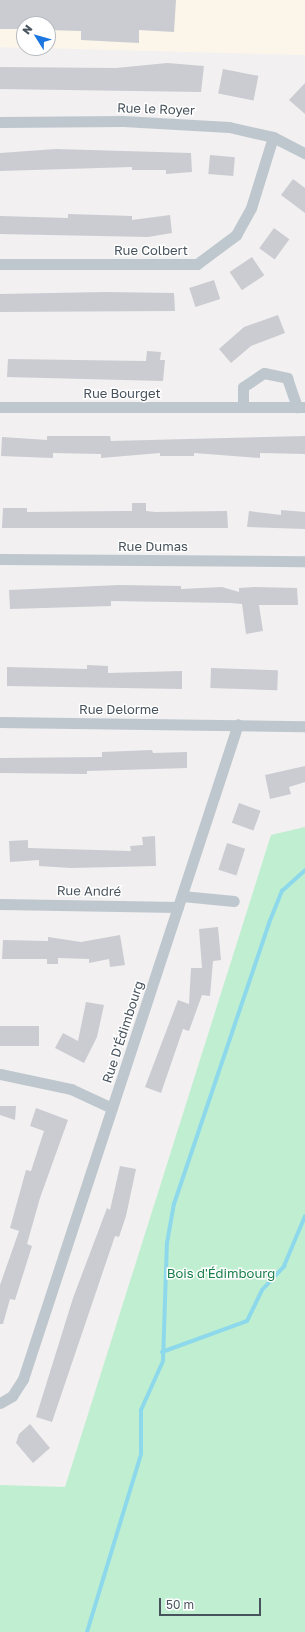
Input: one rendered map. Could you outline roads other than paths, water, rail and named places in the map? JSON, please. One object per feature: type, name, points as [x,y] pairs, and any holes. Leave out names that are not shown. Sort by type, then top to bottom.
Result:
[{"type":"street","name":"Rue le Royer","points":[[0,122],[123,121],[229,127],[273,137],[305,153]]},
{"type":"street","name":"Rue Colbert","points":[[0,264],[197,264],[236,235],[251,208],[273,137]]},
{"type":"street","name":"Rue Bourget","points":[[0,407],[243,407],[301,407],[287,378],[264,373],[243,387],[243,407]]},
{"type":"street","name":"Rue Dumas","points":[[0,559],[305,561]]},
{"type":"street","name":"Rue Delorme","points":[[0,722],[238,724]]},
{"type":"street","points":[[238,724],[305,726]]},
{"type":"street","name":"Rue D'Édimbourg","points":[[0,1402],[12,1396],[23,1379],[238,724]]},
{"type":"street","name":"Rue André","points":[[0,904],[234,901]]},
{"type":"street","points":[[0,1074],[71,1089],[112,1108]]},
{"type":"waterway","points":[[87,1632],[141,1454],[141,1410],[163,1361],[167,1243],[174,1204],[269,923],[282,891],[305,870]]},
{"type":"waterway","points":[[162,1352],[247,1321],[262,1290],[284,1266],[305,1216]]},
{"type":"park label","name":"Bois d'Édimbourg","points":[[221,1273]]}]
